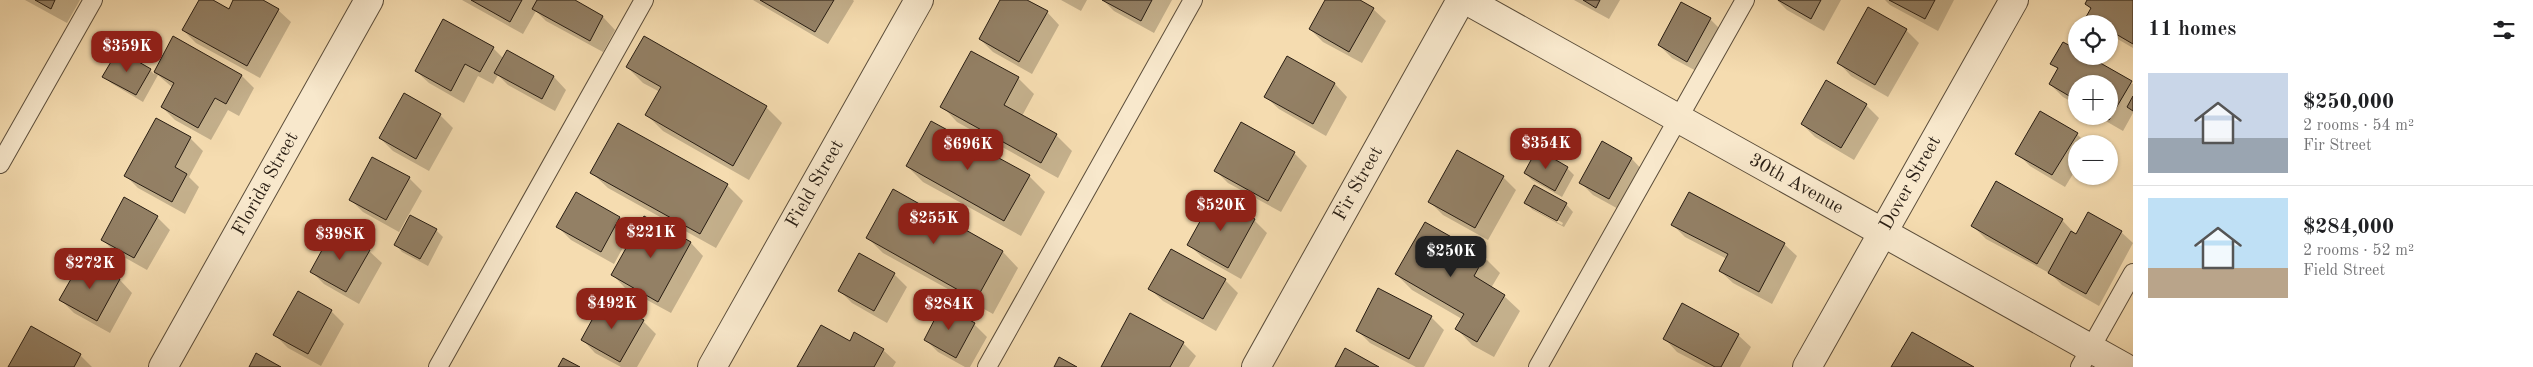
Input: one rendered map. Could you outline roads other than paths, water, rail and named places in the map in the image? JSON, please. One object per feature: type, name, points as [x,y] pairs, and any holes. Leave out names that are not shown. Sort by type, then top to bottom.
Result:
[{"type":"street","name":"Florida Street","points":[[163,367],[369,0]]},
{"type":"street","name":"Field Street","points":[[712,367],[919,0]]},
{"type":"street","name":"Fir Street","points":[[1256,367],[1461,0]]},
{"type":"street","name":"30th Avenue","points":[[1466,0],[1677,120],[1884,231],[2085,358],[2124,367]]},
{"type":"street","name":"Dover Street","points":[[1807,367],[2014,0]]},
{"type":"lane","points":[[0,164],[93,0]]},
{"type":"lane","points":[[438,367],[644,0]]},
{"type":"lane","points":[[987,367],[1193,0]]},
{"type":"lane","points":[[1538,367],[1745,0]]},
{"type":"lane","points":[[2085,358],[2133,273]]}]
